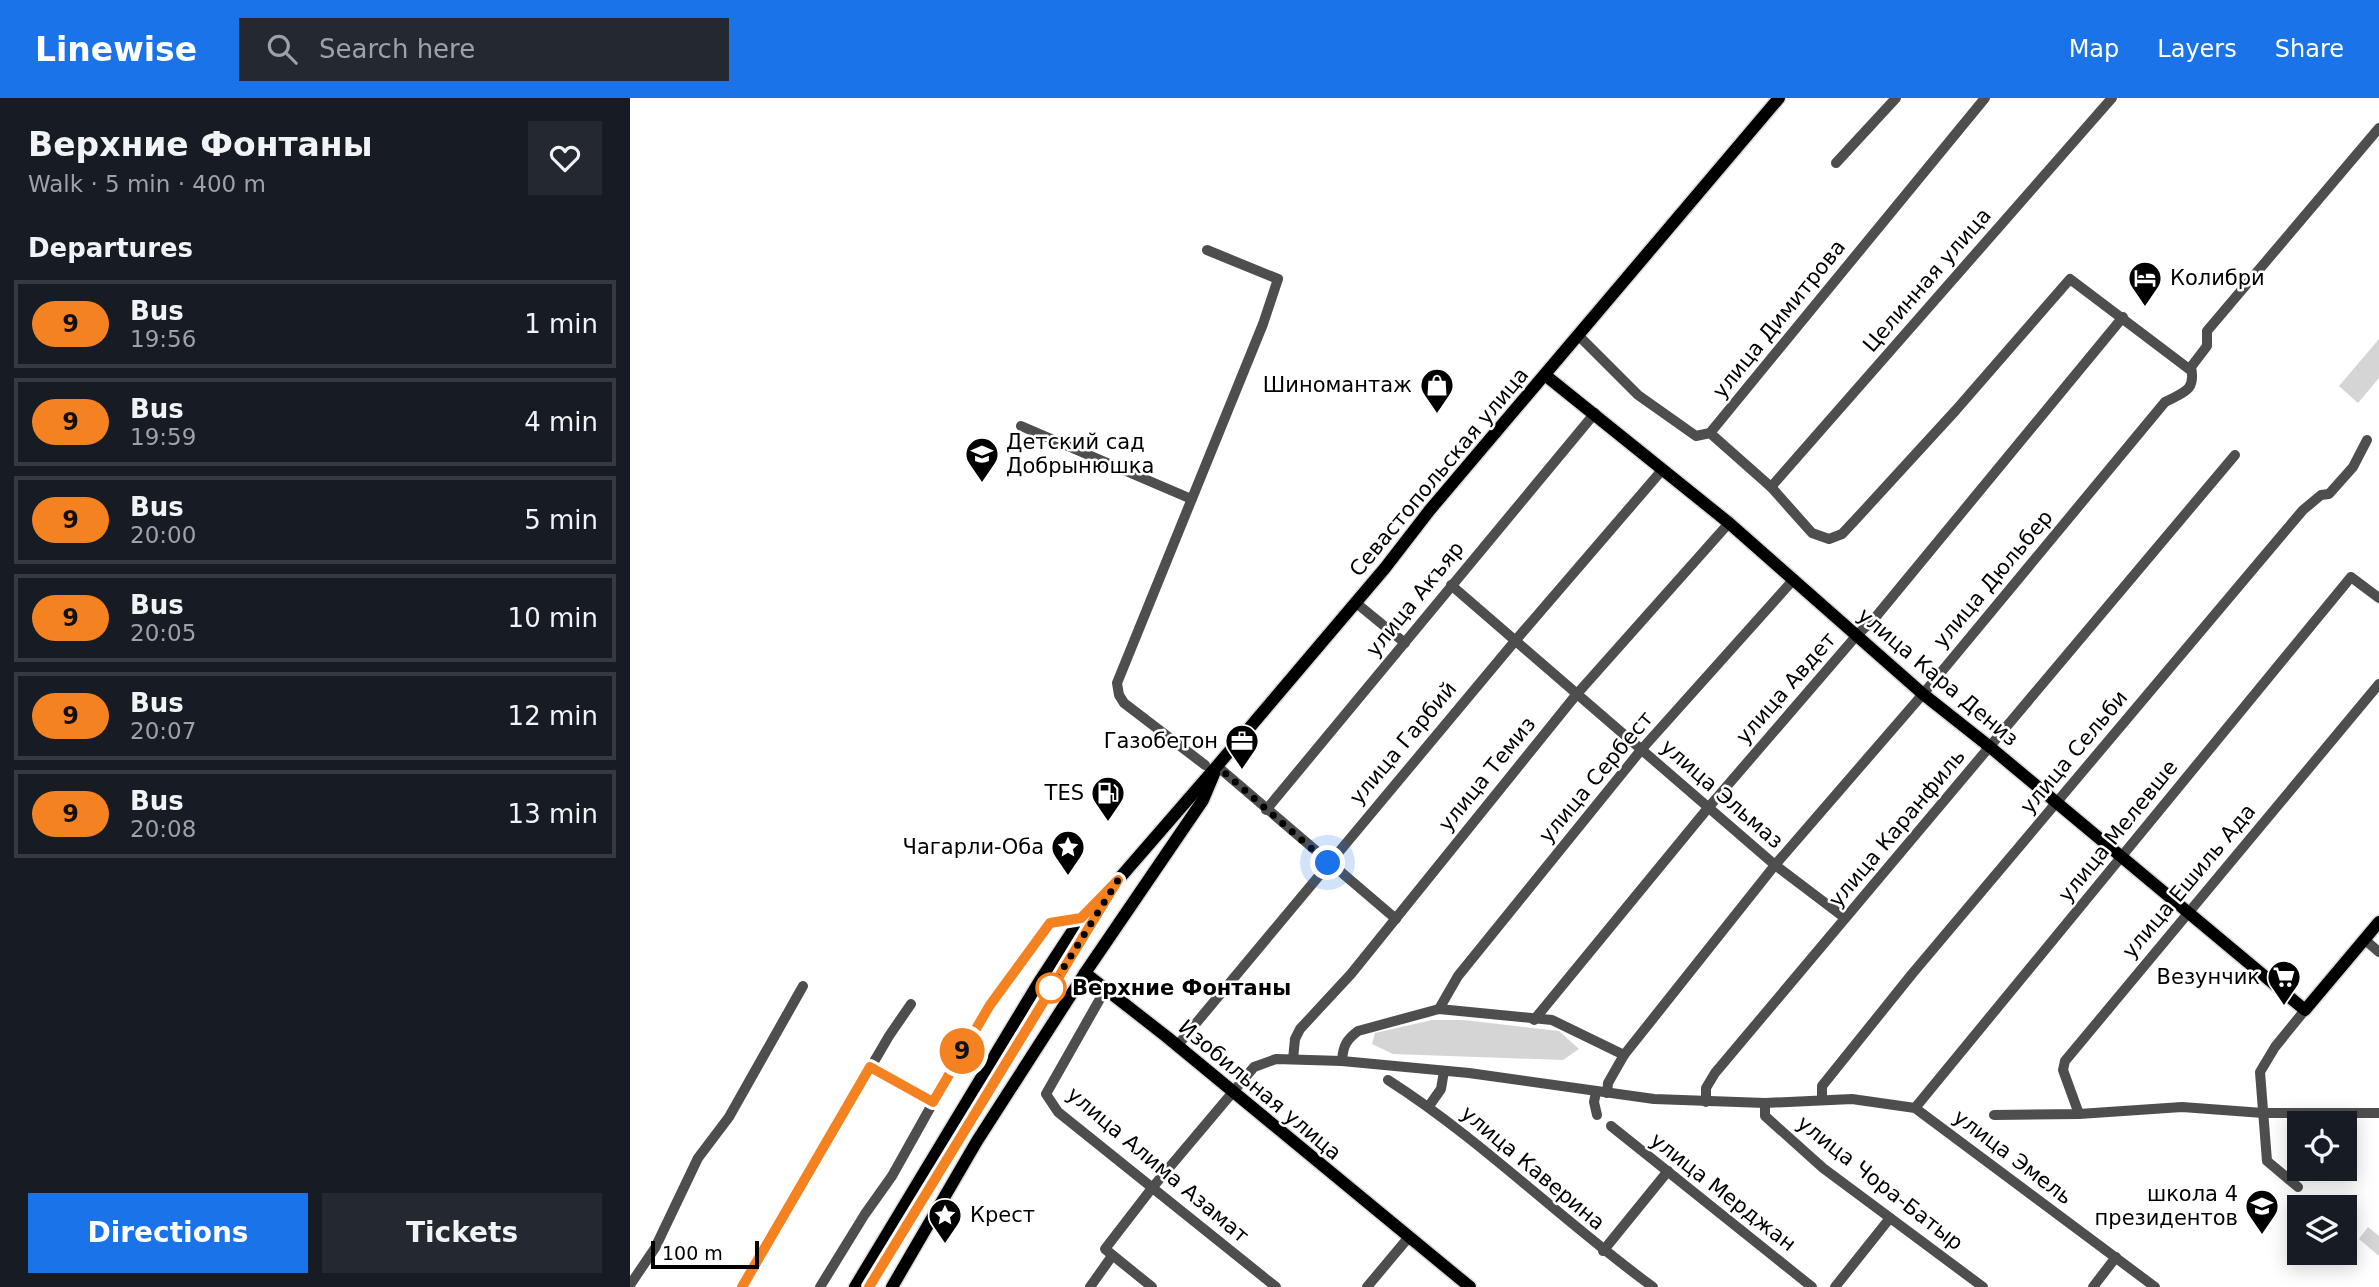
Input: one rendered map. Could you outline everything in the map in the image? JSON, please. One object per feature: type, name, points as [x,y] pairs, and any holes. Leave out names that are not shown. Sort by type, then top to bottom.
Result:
[{"type":"main road","name":"Севастопольская улица","points":[[1118,880],[1183,803],[1211,765],[1355,602],[1429,511],[1579,337],[1773,100]]},
{"type":"main road","name":"улица Кара Дениз","points":[[1545,374],[1729,523],[1923,694],[2057,802],[2121,859],[2305,1010]]},
{"type":"main road","points":[[892,1287],[977,1141],[1070,995],[1166,850],[1203,800],[1211,765]]},
{"type":"main road","points":[[1166,850],[1183,803]]},
{"type":"main road","points":[[855,1287],[1039,982],[1081,918],[1118,880]]},
{"type":"main road","points":[[869,1287],[1118,880]]},
{"type":"main road","points":[[2305,1010],[2379,922]]},
{"type":"main road","points":[[1102,947],[1096,963],[1096,975],[1105,990]]},
{"type":"main road","name":"Изобильная улица","points":[[1085,973],[1470,1287]]},
{"type":"main road","points":[[1070,995],[1087,984],[1105,990]]},
{"type":"street","points":[[1836,163],[1896,98]]},
{"type":"street","name":"улица Димитрова","points":[[1710,433],[1984,98]]},
{"type":"street","name":"Целинная улица","points":[[1771,487],[2112,98]]},
{"type":"street","name":"улица Дюльбер","points":[[1607,1093],[1608,1083],[1625,1055],[1775,865],[1923,694],[2165,402],[2190,388],[2194,380],[2192,367],[2207,346],[2207,331],[2379,128]]},
{"type":"street","points":[[1207,250],[1278,279],[1263,324],[1117,684],[1119,695],[1124,703],[1211,765],[1396,919]]},
{"type":"street","points":[[1579,337],[1638,395],[1696,436],[1710,433],[1771,487],[1812,533],[1829,539],[1842,534],[1956,410],[2070,279],[2189,369],[2192,367]]},
{"type":"street","name":"улица Авдет","points":[[1534,1020],[1708,808],[1857,635],[1874,619],[2123,317]]},
{"type":"street","name":"улица Акъяр","points":[[1266,810],[1595,413]]},
{"type":"street","points":[[1021,426],[1189,498]]},
{"type":"street","name":"улица Сельби","points":[[1822,1099],[1822,1086],[1912,974],[2295,520],[2321,495],[2329,494],[2353,467],[2367,440]]},
{"type":"street","name":"улица Каранфиль","points":[[1706,1102],[1706,1088],[1715,1073],[2235,455]]},
{"type":"street","name":"улица Гарбий","points":[[1177,1046],[1328,863],[1663,469]]},
{"type":"street","name":"улица Темиз","points":[[1293,1059],[1295,1040],[1300,1029],[1351,974],[1576,695],[1729,523]]},
{"type":"street","name":"улица Мелевше","points":[[1915,1108],[2351,577],[2379,598]]},
{"type":"street","name":"улица Сербест","points":[[1439,1009],[1458,976],[1641,750],[1794,579]]},
{"type":"street","name":"улица Эльмаз","points":[[1451,585],[1775,865],[1845,918]]},
{"type":"street","points":[[1355,602],[1405,643]]},
{"type":"street","name":"улица Ешиль Ада","points":[[2079,1114],[2063,1065],[2187,912],[2379,684]]},
{"type":"street","points":[[820,1287],[892,1176],[990,1005],[1047,927],[1054,921],[1081,918]]},
{"type":"street","points":[[2364,939],[2379,952]]},
{"type":"street","points":[[630,1285],[654,1248],[698,1158],[729,1117],[803,986]]},
{"type":"street","name":"улица Алима Азамат","points":[[1105,990],[1046,1094],[1058,1112],[1276,1287]]},
{"type":"street","points":[[742,1287],[870,1067],[911,1003]]},
{"type":"street","points":[[1342,1061],[1343,1048],[1348,1039],[1358,1031],[1439,1009],[1552,1020],[1625,1055]]},
{"type":"street","points":[[2298,1187],[2267,1161],[2260,1082],[2263,1064],[2305,1010]]},
{"type":"street","points":[[1152,1287],[1105,1249],[1152,1188],[1254,1067],[1276,1059],[1342,1061],[1444,1071],[1654,1099],[1765,1103],[1852,1099],[1915,1108]]},
{"type":"street","points":[[870,1067],[933,1102]]},
{"type":"street","points":[[1429,1106],[1441,1089],[1444,1071]]},
{"type":"street","name":"улица Каверина","points":[[1388,1080],[1429,1106],[1603,1251],[1653,1287]]},
{"type":"street","points":[[1595,1092],[1597,1115]]},
{"type":"street","name":"улица Чора-Батыр","points":[[1765,1103],[1765,1115],[1823,1168],[1983,1287]]},
{"type":"street","points":[[1994,1115],[2079,1114],[2182,1107],[2263,1114],[2379,1113]]},
{"type":"street","name":"улица Эмель","points":[[1915,1108],[2155,1287]]},
{"type":"street","name":"улица Мерджан","points":[[1611,1126],[1812,1287]]},
{"type":"street","points":[[1603,1251],[1668,1171]]},
{"type":"street","points":[[1835,1287],[1890,1218]]},
{"type":"street","points":[[1367,1287],[1408,1238]]},
{"type":"street","points":[[1090,1287],[1112,1256]]},
{"type":"street","points":[[2093,1287],[2116,1257]]},
{"type":"shaded area","points":[[2379,339],[2379,378],[2358,403],[2339,386]]},
{"type":"shaded area","points":[[1432,1020],[1464,1020],[1559,1031],[1579,1049],[1563,1060],[1393,1054],[1372,1044],[1375,1033]]},
{"type":"shaded area","points":[[2368,1227],[2379,1236],[2379,1256],[2359,1239]]},
{"type":"bus line","name":"9","points":[[742,1287],[870,1067],[933,1102],[990,1005],[1050,923],[1081,918],[1118,880],[869,1287]]},
{"type":"place","name":"Колибри","points":[[2145,308]]},
{"type":"place","name":"Шиномантаж","points":[[1437,415]]},
{"type":"place","name":"Детский сад Добрынюшка","points":[[982,484]]},
{"type":"place","name":"Газобетон","points":[[1242,771]]},
{"type":"place","name":"TES","points":[[1108,823]]},
{"type":"place","name":"Чагарли-Оба","points":[[1068,877]]},
{"type":"place","name":"Верхние Фонтаны","points":[[1051,988]]},
{"type":"place","name":"Везунчик","points":[[2284,1007]]},
{"type":"place","name":"школа 4 президентов","points":[[2262,1236]]},
{"type":"place","name":"Крест","points":[[945,1245]]},
{"type":"route","points":[[1051,988],[1118,880],[1217,766],[1328,863]]}]
